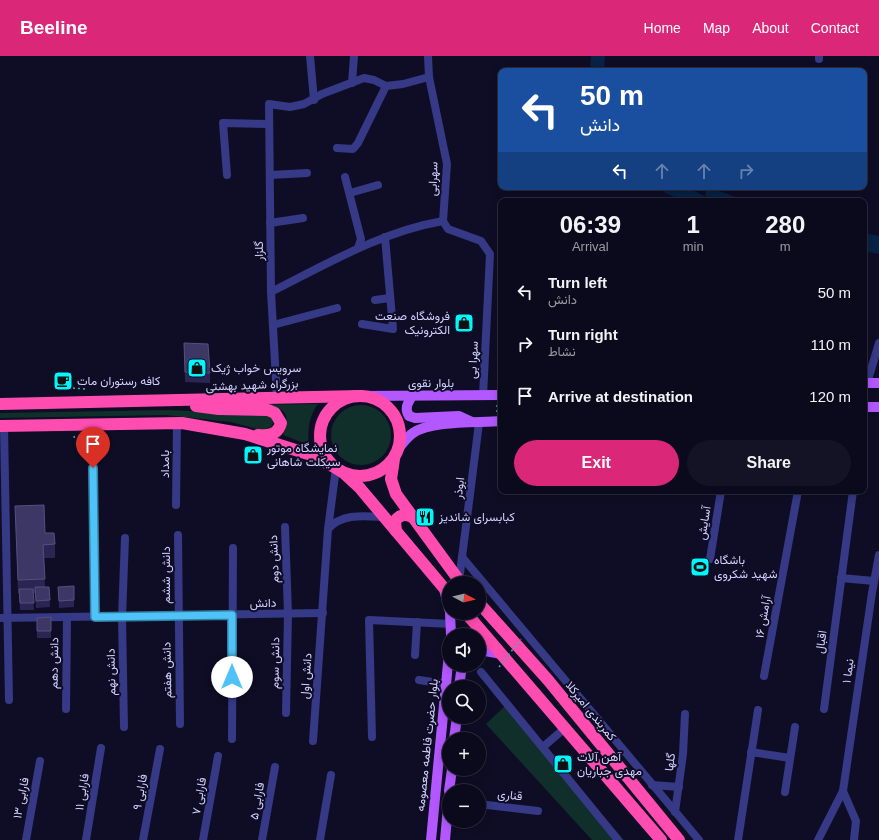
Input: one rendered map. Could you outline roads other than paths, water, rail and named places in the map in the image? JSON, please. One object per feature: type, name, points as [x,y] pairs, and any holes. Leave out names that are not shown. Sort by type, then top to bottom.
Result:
[{"type":"highway","name":"بزرگراه شهید بهشتی","points":[[0,404],[361,396]]},
{"type":"highway","points":[[442,585],[359,487],[328,461],[321,442],[322,423],[334,406],[351,397],[361,396],[379,400],[393,413],[400,430],[397,453],[391,473],[392,484],[396,494],[456,576]]},
{"type":"highway","points":[[157,401],[219,409],[268,410],[278,416],[280,423],[274,433],[266,435],[245,434]]},
{"type":"highway","points":[[2,426],[177,423],[218,428],[245,434],[308,454],[340,470],[364,476],[373,474],[389,465],[397,453]]},
{"type":"highway","points":[[396,532],[395,521],[398,517],[407,515],[412,517]]},
{"type":"highway","name":"کمربندی امیرکلا","points":[[486,609],[519,637],[552,676],[679,840]]},
{"type":"highway","points":[[472,620],[661,840]]},
{"type":"main road","points":[[867,383],[879,383]]},
{"type":"main road","name":"بلوار نقوی","points":[[361,396],[498,395]]},
{"type":"main road","points":[[412,396],[406,406],[406,412],[409,416],[415,418],[459,416],[476,422]]},
{"type":"main road","points":[[867,407],[879,407]]},
{"type":"main road","points":[[397,453],[413,433],[426,427],[476,422],[498,422]]},
{"type":"main road","points":[[451,620],[451,628]]},
{"type":"main road","points":[[486,651],[502,654]]},
{"type":"main road","name":"بلوار حضرت فاطمه معصومه","points":[[431,840],[442,724]]},
{"type":"main road","points":[[435,798],[442,799]]},
{"type":"main road","points":[[445,840],[446,828]]},
{"type":"street","points":[[310,56],[314,100]]},
{"type":"street","points":[[352,83],[354,56]]},
{"type":"street","name":"سهرابی","points":[[428,56],[429,77],[447,164],[442,221]]},
{"type":"street","points":[[314,100],[322,94],[364,78],[374,80],[386,86],[404,84],[429,77]]},
{"type":"street","points":[[337,148],[353,149],[358,143],[386,86]]},
{"type":"street","name":"گلزار","points":[[277,398],[271,292],[269,104],[290,107],[314,100]]},
{"type":"street","points":[[227,175],[223,123],[269,124]]},
{"type":"street","points":[[270,175],[307,173]]},
{"type":"street","points":[[345,177],[361,239],[358,248]]},
{"type":"street","points":[[350,193],[378,185]]},
{"type":"street","points":[[270,224],[303,218]]},
{"type":"street","points":[[271,292],[385,236],[415,226],[442,221]]},
{"type":"street","name":"سهرا بی","points":[[442,221],[448,229],[480,241],[490,254],[483,396]]},
{"type":"street","points":[[362,324],[393,329],[385,236]]},
{"type":"street","points":[[375,300],[390,298]]},
{"type":"street","points":[[273,325],[337,308]]},
{"type":"street","points":[[867,380],[879,343]]},
{"type":"street","name":"ابوذر","points":[[460,576],[476,422]]},
{"type":"street","name":"بامداد","points":[[176,505],[177,423]]},
{"type":"street","points":[[93,424],[95,617]]},
{"type":"street","points":[[2,426],[3,617],[9,700]]},
{"type":"street","points":[[323,613],[328,529],[340,470]]},
{"type":"street","name":"آسایش","points":[[710,559],[721,494]]},
{"type":"street","name":"آرامش ۱۶","points":[[764,676],[797,494]]},
{"type":"street","name":"اقبال","points":[[824,709],[853,494]]},
{"type":"street","points":[[328,529],[335,522],[347,518],[384,517]]},
{"type":"street","name":"دانش دوم","points":[[284,527],[288,614]]},
{"type":"street","name":"دانش ششم","points":[[178,535],[178,616]]},
{"type":"street","name":"دانش نهم","points":[[124,727],[122,617],[125,538]]},
{"type":"street","points":[[232,739],[233,548]]},
{"type":"street","name":"نیما ۱","points":[[818,840],[843,792],[875,593],[874,581],[879,555]]},
{"type":"street","points":[[462,557],[519,637]]},
{"type":"street","points":[[842,578],[874,581]]},
{"type":"street","name":"دانش","points":[[3,617],[122,617],[323,613]]},
{"type":"street","name":"دانش اول","points":[[313,742],[323,613]]},
{"type":"street","name":"دانش سوم","points":[[286,713],[288,614]]},
{"type":"street","name":"دانش هفتم","points":[[178,616],[180,724]]},
{"type":"street","name":"دانش دهم","points":[[66,708],[67,617]]},
{"type":"street","points":[[372,737],[369,620],[451,624]]},
{"type":"street","points":[[415,655],[417,622]]},
{"type":"street","points":[[482,672],[618,840]]},
{"type":"street","points":[[552,676],[652,785],[699,840]]},
{"type":"street","points":[[419,680],[442,683]]},
{"type":"street","points":[[738,840],[758,710]]},
{"type":"street","name":"گلها","points":[[675,812],[683,754],[685,714]]},
{"type":"street","points":[[785,792],[795,727]]},
{"type":"street","points":[[542,748],[565,728]]},
{"type":"street","name":"فارابی ۱۱","points":[[86,840],[101,748]]},
{"type":"street","name":"فارابی ۹","points":[[143,840],[160,749]]},
{"type":"street","points":[[751,752],[790,758]]},
{"type":"street","name":"فارابی ۷","points":[[203,840],[218,756]]},
{"type":"street","name":"فارابی ۱۳","points":[[26,840],[40,761]]},
{"type":"street","name":"فارابی ۵","points":[[262,840],[275,767]]},
{"type":"street","points":[[320,840],[331,775]]},
{"type":"street","points":[[652,785],[679,787]]},
{"type":"street","points":[[843,792],[856,821],[854,840]]},
{"type":"street","name":"قناری","points":[[486,805],[538,810]]},
{"type":"water","points":[[706,190],[717,190],[738,198],[705,198]]},
{"type":"water","points":[[867,234],[879,236],[879,254],[867,252]]},
{"type":"waterway","points":[[597,68],[598,56]]},
{"type":"waterway","points":[[675,190],[693,198]]},
{"type":"place","name":"فروشگاه صنعت الکترونیک","points":[[464,323]]},
{"type":"place","name":"سرویس خواب ژیک","points":[[197,368]]},
{"type":"place","name":"کافه رستوران مات","points":[[63,381]]},
{"type":"place","name":"نمایشگاه موتور سیکلت شاهانی","points":[[253,455]]},
{"type":"place","name":"کبابسرای شاندیز","points":[[425,517]]},
{"type":"place","name":"باشگاه شهید شکروی","points":[[700,567]]},
{"type":"place","name":"آهن آلات مهدی جباریان","points":[[563,764]]}]
